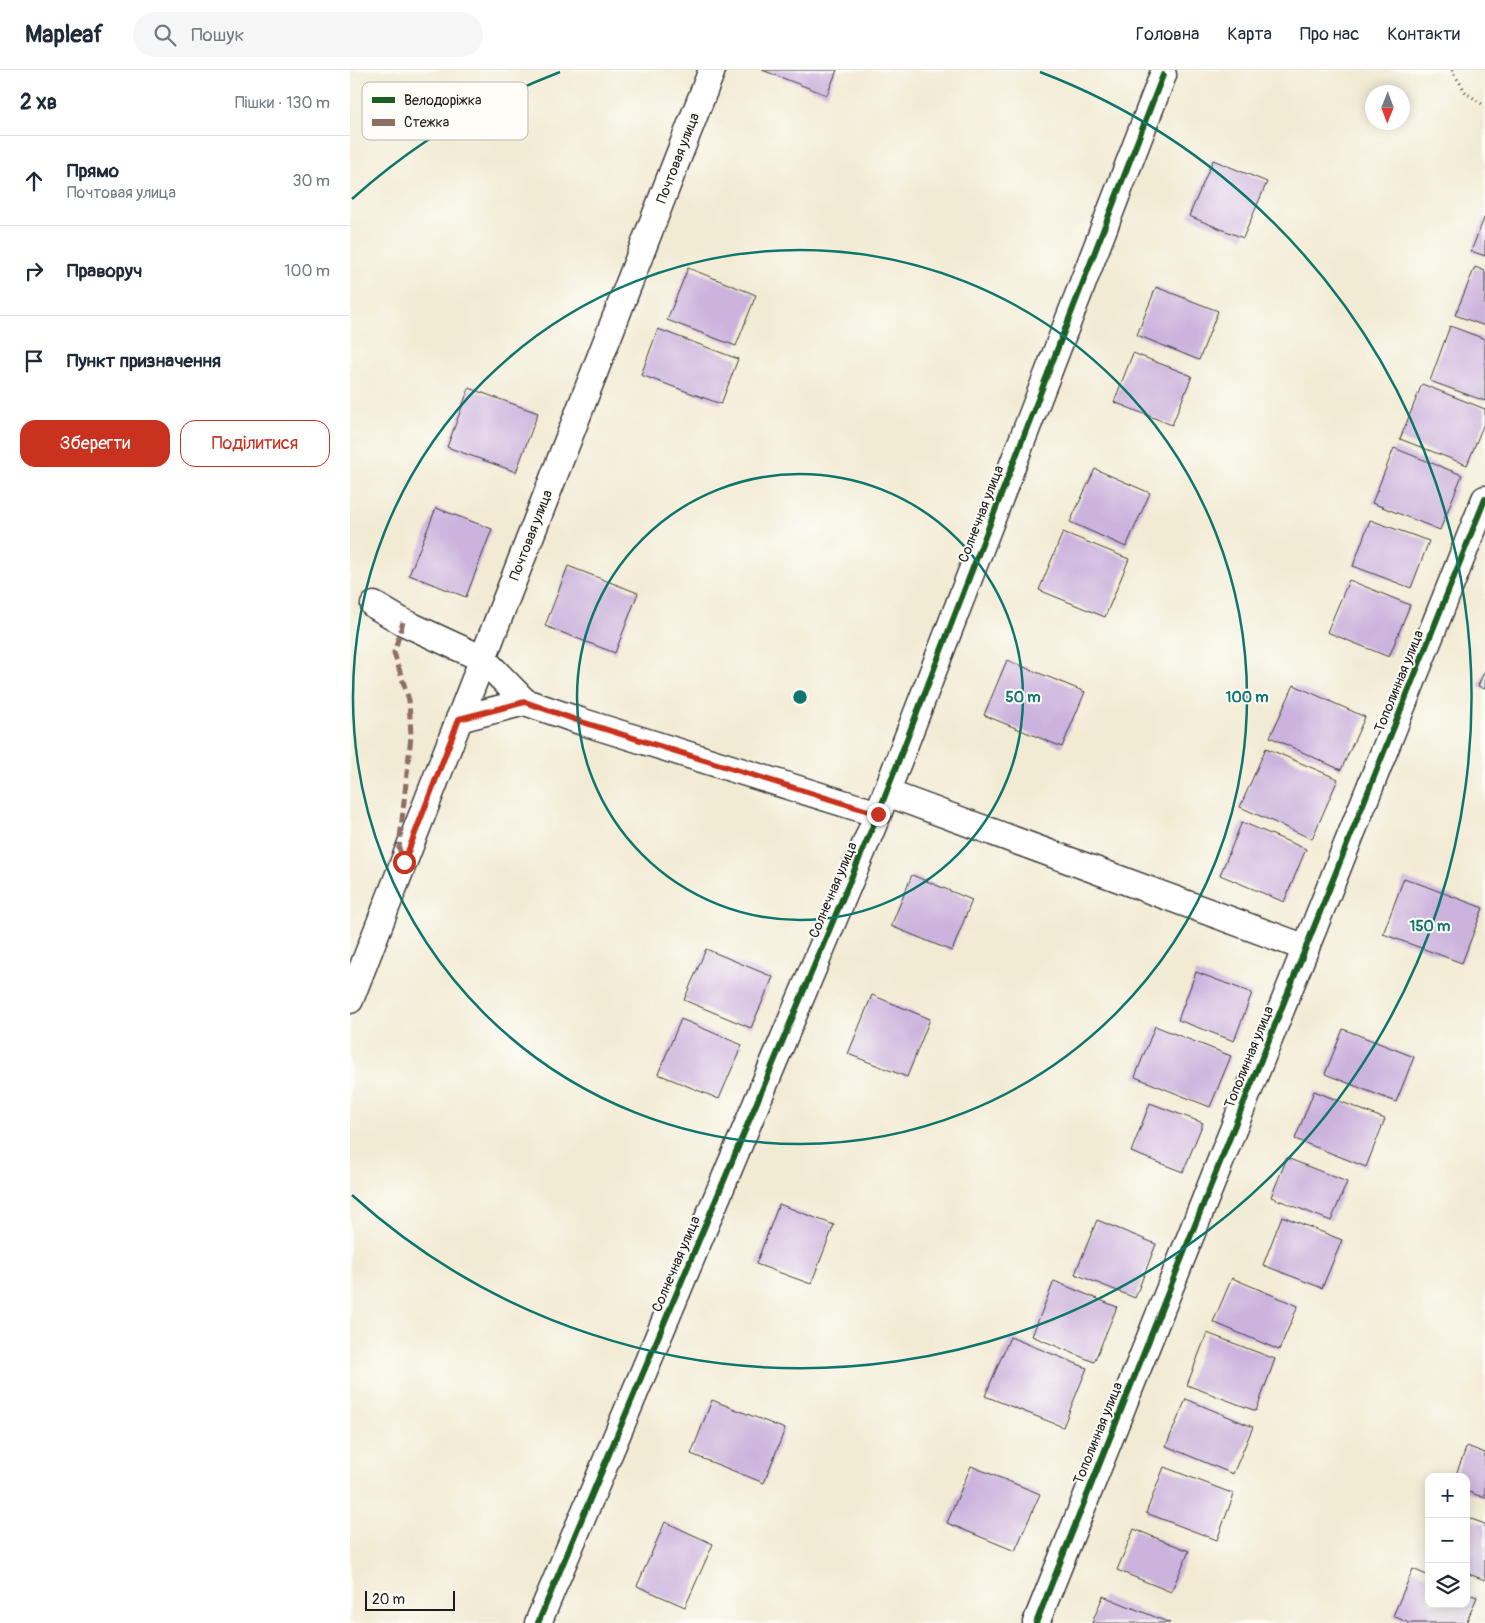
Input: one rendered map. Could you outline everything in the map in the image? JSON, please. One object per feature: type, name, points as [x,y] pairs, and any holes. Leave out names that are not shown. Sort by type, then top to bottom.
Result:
[{"type":"street","name":"Почтовая улица","points":[[350,1000],[712,70]]},
{"type":"street","name":"Солнечная улица","points":[[538,1623],[883,804],[1164,75]]},
{"type":"street","name":"Тополинная улица","points":[[1036,1623],[1485,499]]},
{"type":"street","points":[[374,605],[403,622],[483,659],[525,702],[582,722],[883,804],[1306,948]]},
{"type":"street","points":[[459,719],[525,702]]},
{"type":"path","points":[[1452,70],[1466,93],[1485,106]]},
{"type":"building","points":[[762,70],[837,70],[827,95]]},
{"type":"building","points":[[1213,160],[1267,182],[1243,238],[1189,216]]},
{"type":"building","points":[[1485,216],[1485,256],[1471,251]]},
{"type":"building","points":[[1475,267],[1485,271],[1485,326],[1455,315]]},
{"type":"building","points":[[688,268],[756,295],[736,346],[667,320]]},
{"type":"building","points":[[1156,287],[1218,311],[1199,360],[1137,335]]},
{"type":"building","points":[[1450,326],[1485,339],[1485,401],[1430,381]]},
{"type":"building","points":[[658,329],[738,359],[721,404],[641,375]]},
{"type":"building","points":[[1133,353],[1192,376],[1172,425],[1114,402]]},
{"type":"building","points":[[1422,384],[1485,409],[1485,421],[1467,465],[1400,439]]},
{"type":"building","points":[[469,388],[538,413],[516,472],[447,447]]},
{"type":"building","points":[[1394,448],[1462,475],[1440,530],[1372,503]]},
{"type":"building","points":[[1095,469],[1150,493],[1126,547],[1070,522]]},
{"type":"building","points":[[436,508],[492,529],[466,597],[409,575]]},
{"type":"building","points":[[1370,520],[1429,541],[1411,588],[1353,566]]},
{"type":"building","points":[[1063,532],[1129,559],[1105,617],[1039,590]]},
{"type":"building","points":[[568,566],[638,593],[615,653],[545,626]]},
{"type":"building","points":[[1349,580],[1410,605],[1389,657],[1327,632]]},
{"type":"building","points":[[1007,660],[1085,692],[1062,747],[984,715]]},
{"type":"building","points":[[1485,670],[1485,689],[1478,686]]},
{"type":"building","points":[[1294,685],[1365,717],[1341,770],[1270,737]]},
{"type":"building","points":[[1266,748],[1338,779],[1312,839],[1240,807]]},
{"type":"building","points":[[1242,822],[1306,849],[1284,902],[1220,875]]},
{"type":"building","points":[[912,875],[972,900],[952,951],[891,926]]},
{"type":"building","points":[[1404,878],[1483,908],[1462,963],[1383,934]]},
{"type":"building","points":[[706,949],[773,977],[751,1028],[684,1000]]},
{"type":"building","points":[[1196,972],[1252,993],[1234,1041],[1178,1020]]},
{"type":"building","points":[[872,995],[930,1019],[907,1077],[848,1054]]},
{"type":"building","points":[[681,1019],[742,1045],[719,1099],[658,1074]]},
{"type":"building","points":[[1155,1026],[1231,1056],[1210,1107],[1135,1077]]},
{"type":"building","points":[[1343,1029],[1414,1057],[1396,1102],[1325,1074]]},
{"type":"building","points":[[1314,1091],[1385,1119],[1366,1167],[1295,1139]]},
{"type":"building","points":[[1150,1103],[1203,1123],[1183,1172],[1131,1152]]},
{"type":"building","points":[[1287,1158],[1347,1182],[1331,1221],[1271,1197]]},
{"type":"building","points":[[779,1204],[834,1225],[811,1284],[756,1264]]},
{"type":"building","points":[[1282,1216],[1342,1240],[1322,1288],[1263,1265]]},
{"type":"building","points":[[1097,1220],[1156,1244],[1135,1298],[1075,1274]]},
{"type":"building","points":[[1232,1278],[1298,1306],[1279,1350],[1213,1322]]},
{"type":"building","points":[[1054,1281],[1117,1307],[1094,1362],[1032,1336]]},
{"type":"building","points":[[1207,1333],[1275,1359],[1256,1411],[1187,1385]]},
{"type":"building","points":[[1010,1337],[1087,1368],[1063,1427],[985,1396]]},
{"type":"building","points":[[1186,1399],[1253,1427],[1233,1474],[1166,1446]]},
{"type":"building","points":[[712,1400],[785,1429],[764,1483],[691,1454]]},
{"type":"building","points":[[1467,1446],[1485,1453],[1485,1498],[1470,1492],[1470,1473],[1457,1473]]},
{"type":"building","points":[[971,1466],[1040,1494],[1015,1551],[947,1523]]},
{"type":"building","points":[[1164,1467],[1234,1494],[1217,1540],[1146,1513]]},
{"type":"building","points":[[1470,1518],[1485,1524],[1485,1580],[1470,1574]]},
{"type":"building","points":[[665,1522],[713,1544],[685,1607],[637,1586]]},
{"type":"building","points":[[1134,1529],[1189,1551],[1171,1592],[1117,1570]]},
{"type":"building","points":[[1413,1569],[1425,1574],[1425,1608],[1470,1608],[1470,1594],[1477,1597],[1466,1623],[1409,1623],[1393,1616]]},
{"type":"building","points":[[1103,1596],[1170,1623],[1092,1623]]},
{"type":"marked path","points":[[403,622],[394,653],[409,700],[411,736],[399,848],[404,862]]},
{"type":"cycle path","points":[[538,1623],[878,814],[1163,75]]},
{"type":"cycle path","points":[[1036,1623],[1485,499]]},
{"type":"route","points":[[404,862],[459,719],[525,702],[582,722],[878,814]]}]
